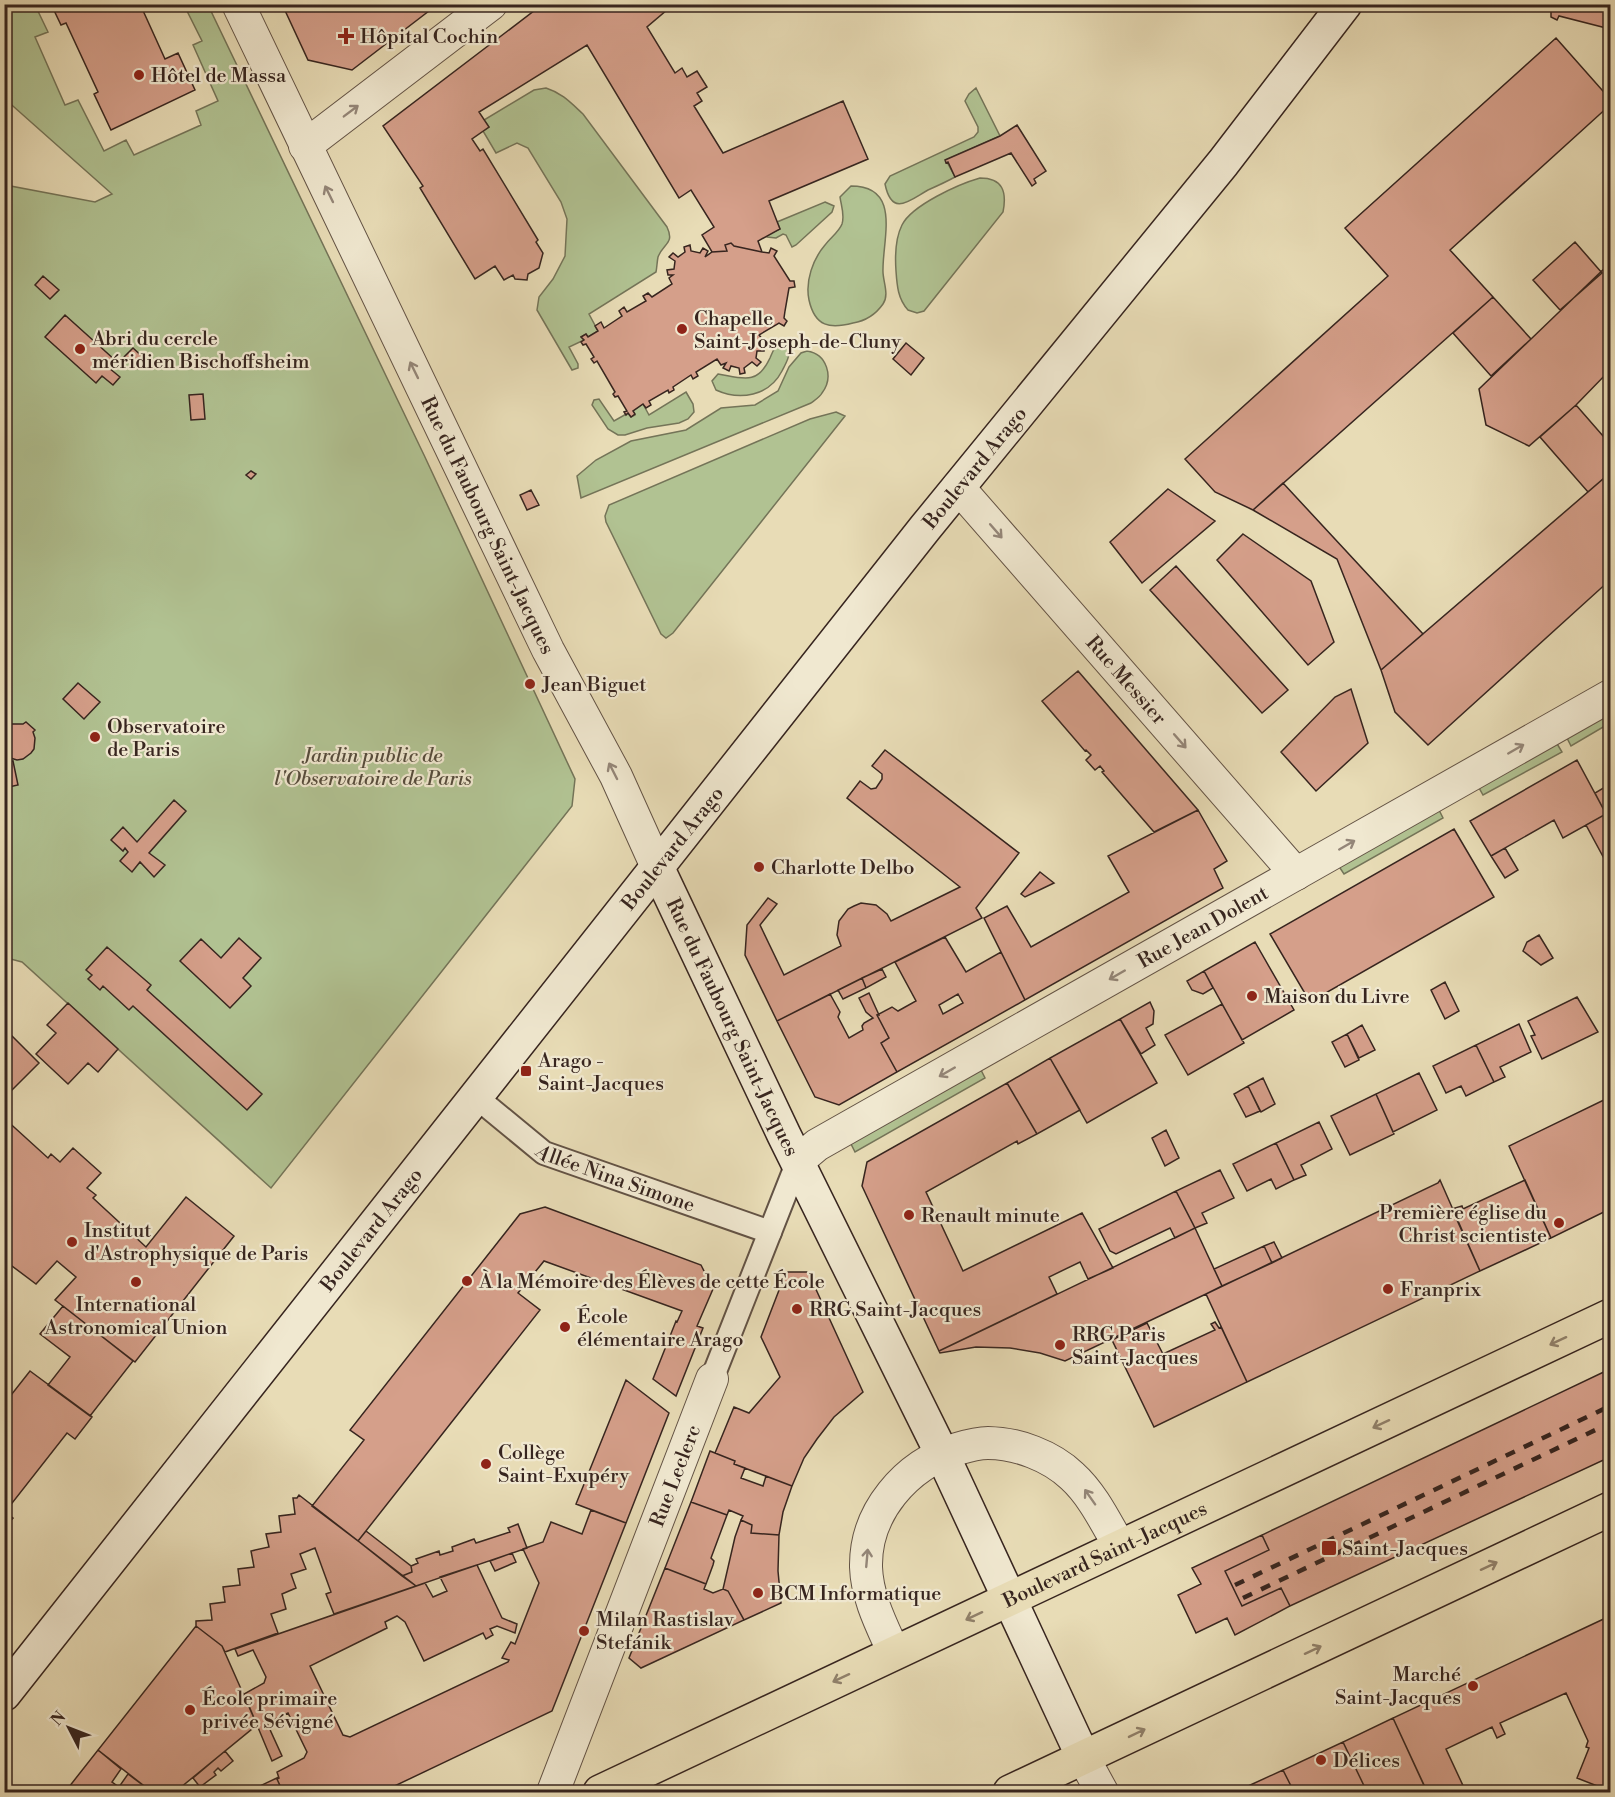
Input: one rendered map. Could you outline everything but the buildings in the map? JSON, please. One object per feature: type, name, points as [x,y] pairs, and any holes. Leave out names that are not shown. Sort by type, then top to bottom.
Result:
[{"type":"main road","name":"Boulevard Arago","points":[[4,1694],[958,487],[1223,163],[1345,4]]},
{"type":"main road","name":"Rue du Faubourg Saint-Jacques","points":[[657,867],[779,1125],[942,1454],[1084,1758]]},
{"type":"main road","name":"Boulevard Saint-Jacques","points":[[600,1792],[1611,1316]]},
{"type":"main road","points":[[1010,1792],[1611,1509]]},
{"type":"street","name":"Rue du Faubourg Saint-Jacques","points":[[238,4],[548,650],[616,776],[657,867]]},
{"type":"street","points":[[305,146],[492,4]]},
{"type":"street","name":"Rue Messier","points":[[958,487],[1296,874]]},
{"type":"street","name":"Rue Jean Dolent","points":[[798,1161],[817,1145],[1611,696]]},
{"type":"street","name":"Allée Nina Simone","points":[[476,1097],[544,1153],[770,1232]]},
{"type":"street","name":"Rue Leclerc","points":[[553,1792],[798,1161]]},
{"type":"street","points":[[894,1653],[873,1606],[868,1586],[866,1568],[870,1540],[878,1515],[888,1497],[902,1480],[942,1454],[988,1443],[1034,1452],[1053,1461],[1082,1486],[1120,1547]]},
{"type":"street","points":[[1084,1758],[1102,1792]]},
{"type":"green space","name":"Jardin public de l'Observatoire de Paris","points":[[5,5],[35,5],[48,32],[35,37],[65,105],[78,100],[104,151],[126,140],[134,155],[201,125],[196,111],[218,101],[193,45],[202,41],[184,5],[208,5],[424,455],[575,779],[572,806],[271,1188],[22,962],[7,958],[5,960],[5,185],[95,202],[112,194],[5,99]]},
{"type":"green space","points":[[546,88],[562,96],[583,114],[667,227],[670,237],[658,257],[656,272],[589,314],[598,331],[588,337],[586,334],[581,337],[584,340],[569,347],[578,364],[578,368],[572,370],[537,310],[539,297],[553,279],[565,256],[567,219],[561,202],[528,148],[517,143],[496,153],[483,131],[489,127],[484,120],[534,90]]},
{"type":"green space","points":[[976,88],[1000,136],[946,160],[955,177],[902,204],[892,201],[885,184],[890,176],[974,137],[978,132],[978,127],[965,101]]},
{"type":"green space","points":[[980,178],[994,180],[1002,188],[1004,192],[1003,212],[924,311],[917,313],[908,310],[900,297],[896,271],[897,242],[902,225],[907,217],[926,203],[949,190]]},
{"type":"green space","points":[[851,186],[867,188],[877,194],[883,204],[886,216],[883,273],[886,296],[880,308],[866,319],[837,326],[825,324],[815,316],[809,300],[808,285],[817,257],[842,224],[840,197]]},
{"type":"green space","points":[[825,202],[834,206],[832,212],[796,245],[792,247],[786,235],[783,234],[776,238],[767,237],[766,235],[780,229],[777,222]]},
{"type":"green space","points":[[781,343],[789,348],[788,357],[782,371],[770,386],[762,391],[744,395],[716,390],[712,381],[718,374],[748,378],[760,373],[774,349]]},
{"type":"green space","points":[[807,351],[814,353],[824,361],[828,373],[826,387],[811,403],[581,498],[577,476],[596,460],[631,441],[686,430],[721,408],[755,405],[778,391],[789,367],[801,353]]},
{"type":"green space","points":[[686,392],[693,404],[694,412],[688,419],[625,435],[618,435],[608,429],[592,405],[594,400],[599,399],[614,421],[628,413],[631,417],[635,415],[633,411],[643,404],[649,415]]},
{"type":"green space","points":[[836,412],[845,416],[673,633],[666,638],[661,634],[606,522],[605,516],[609,505],[810,419]]},
{"type":"green space","points":[[1610,711],[1610,723],[1571,746],[1566,736]]},
{"type":"green space","points":[[1556,742],[1562,752],[1483,795],[1478,786]]},
{"type":"green space","points":[[1438,808],[1443,818],[1344,874],[1338,865]]},
{"type":"green space","points":[[980,1068],[985,1078],[855,1152],[850,1142]]},
{"type":"railway","points":[[1235,1585],[1610,1406]]},
{"type":"railway","points":[[1243,1598],[1610,1423]]},
{"type":"place","name":"Hôpital Cochin","points":[[346,36]]},
{"type":"place","name":"Hôtel de Massa","points":[[139,75]]},
{"type":"place","name":"Chapelle Saint-Joseph-de-Cluny","points":[[682,329]]},
{"type":"place","name":"Abri du cercle méridien Bischoffsheim","points":[[80,349]]},
{"type":"place","name":"Jean Biguet","points":[[530,684]]},
{"type":"place","name":"Observatoire de Paris","points":[[95,737]]},
{"type":"place","name":"Charlotte Delbo","points":[[759,867]]},
{"type":"place","name":"Maison du Livre","points":[[1252,996]]},
{"type":"place","name":"Arago - Saint-Jacques","points":[[526,1071]]},
{"type":"place","name":"Renault minute","points":[[909,1215]]},
{"type":"place","name":"Première église du Christ scientiste","points":[[1559,1223]]},
{"type":"place","name":"Institut d'Astrophysique de Paris","points":[[72,1242]]},
{"type":"place","name":"À la Mémoire des Élèves de cette École","points":[[467,1281]]},
{"type":"place","name":"International Astronomical Union","points":[[136,1282]]},
{"type":"place","name":"Franprix","points":[[1388,1289]]},
{"type":"place","name":"RRG Saint-Jacques","points":[[797,1309]]},
{"type":"place","name":"École élémentaire Arago","points":[[565,1327]]},
{"type":"place","name":"RRG Paris Saint-Jacques","points":[[1060,1345]]},
{"type":"place","name":"Collège Saint-Exupéry","points":[[486,1464]]},
{"type":"place","name":"Saint-Jacques","points":[[1329,1548]]},
{"type":"place","name":"BCM Informatique","points":[[758,1593]]},
{"type":"place","name":"Milan Rastislav Stefánik","points":[[584,1631]]},
{"type":"place","name":"Marché Saint-Jacques","points":[[1473,1686]]},
{"type":"place","name":"École primaire privée Sévigné","points":[[190,1710]]},
{"type":"place","name":"Délices","points":[[1321,1760]]}]
